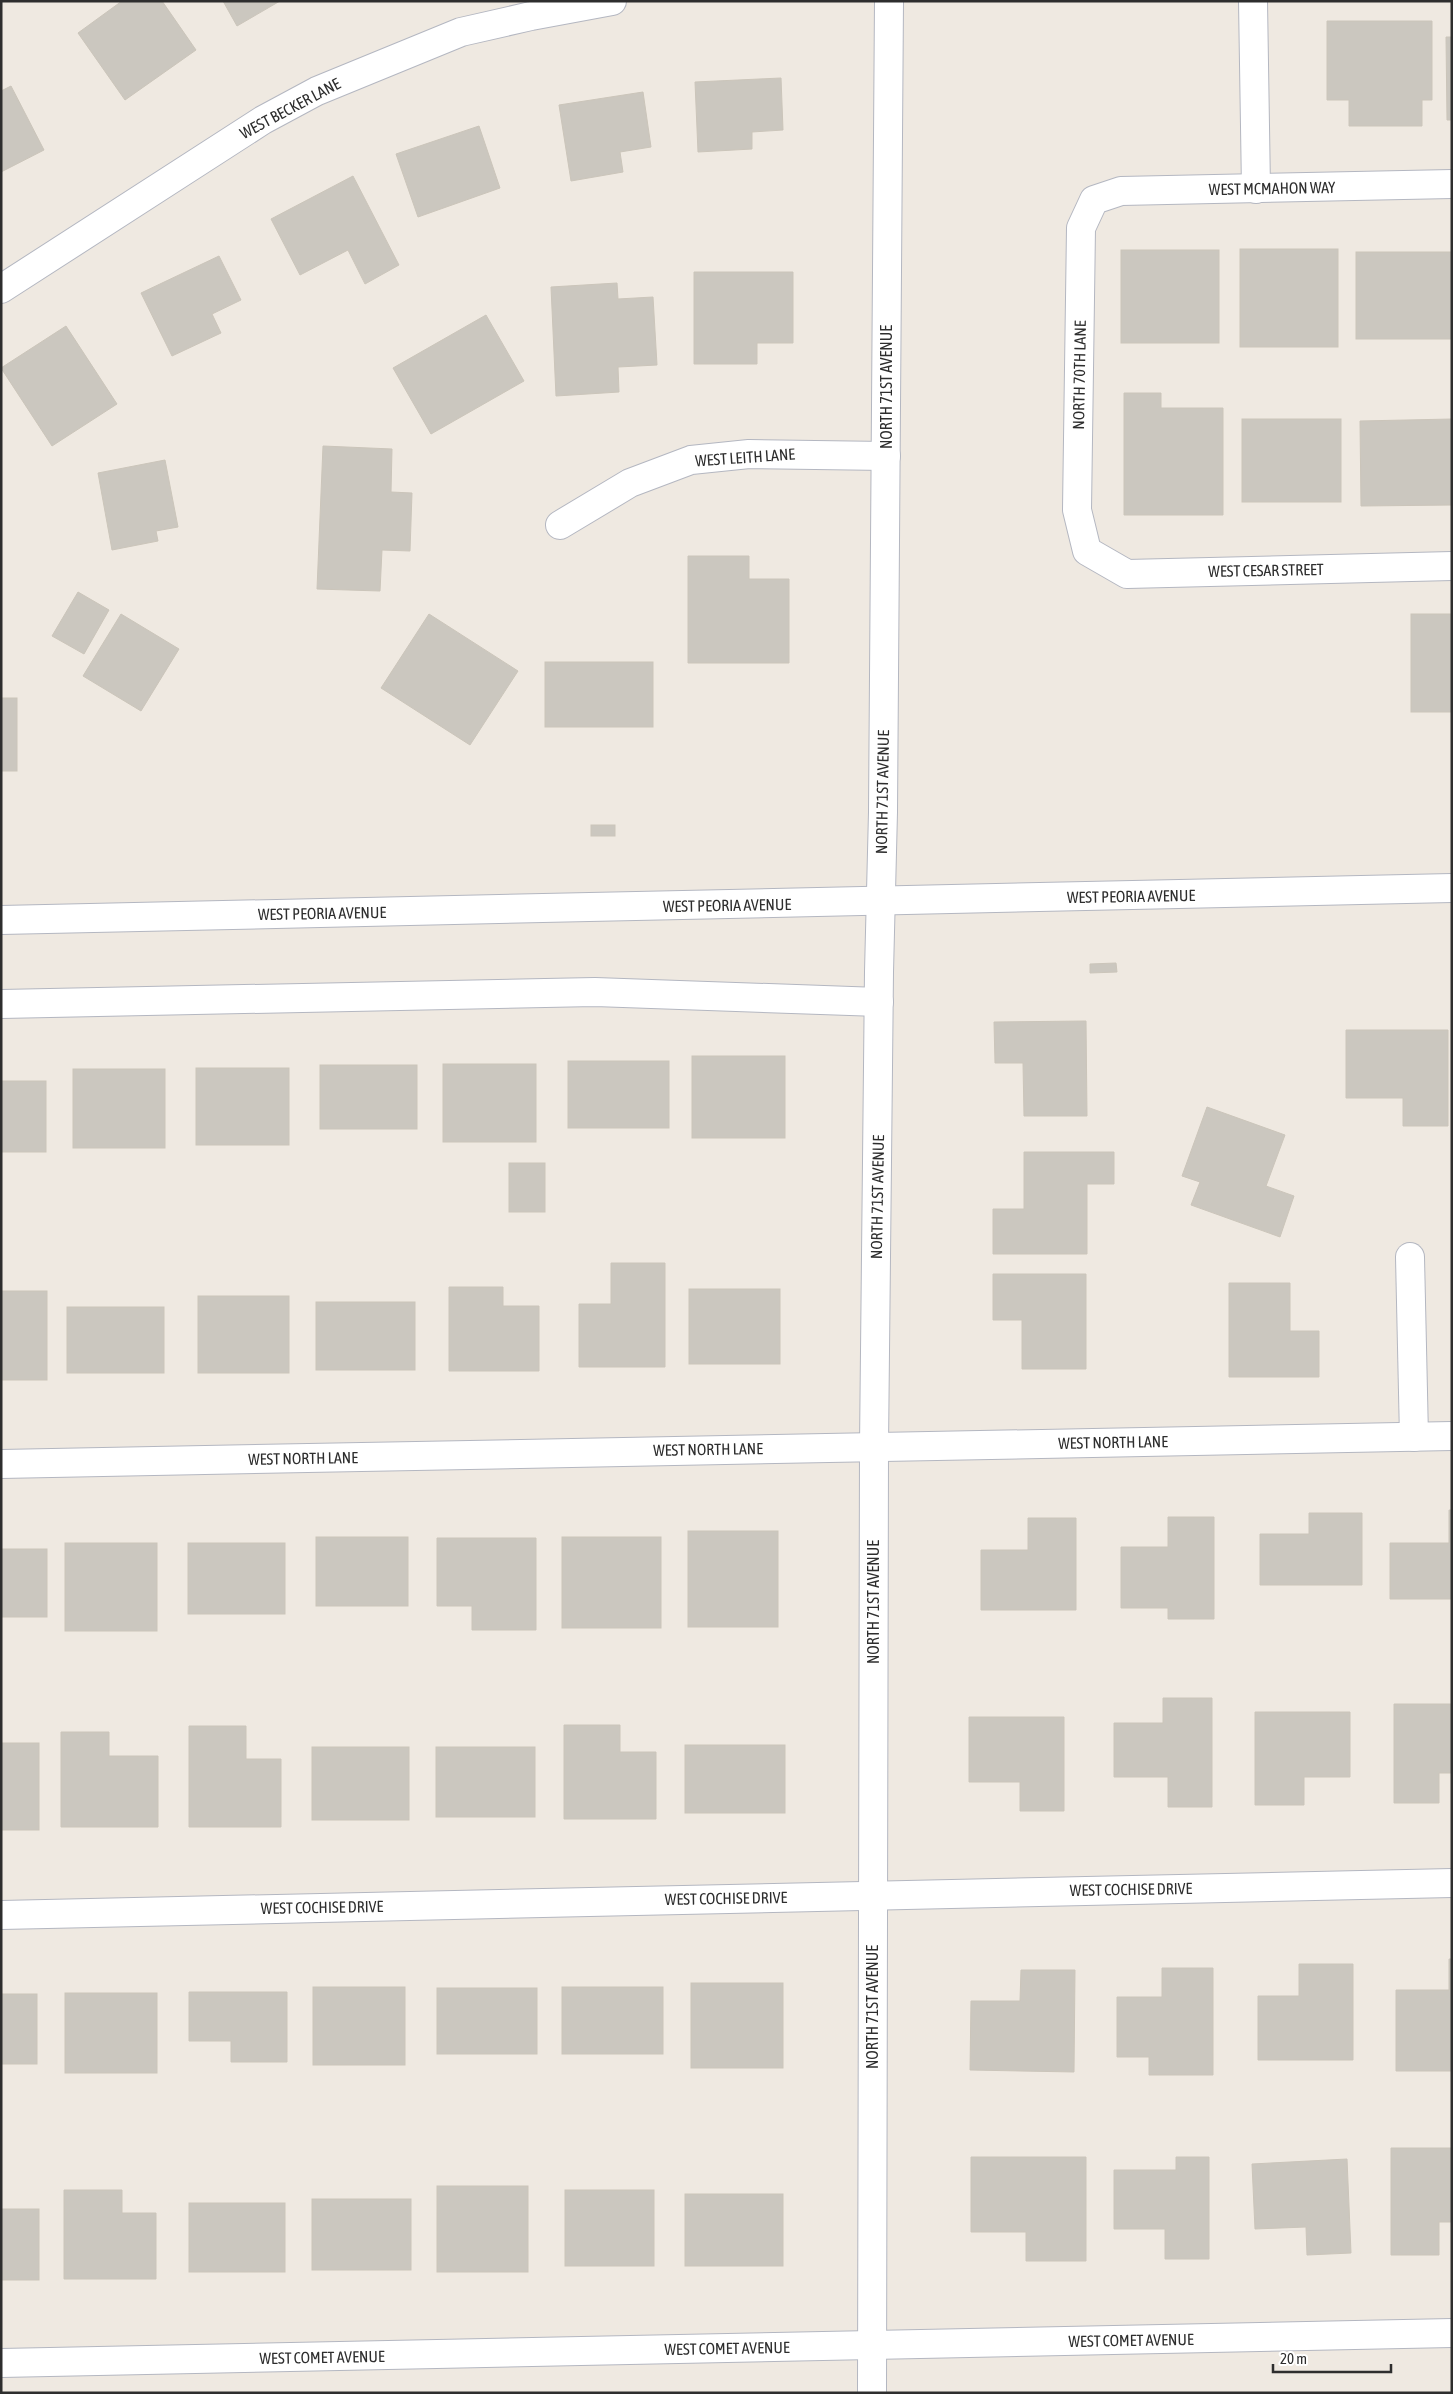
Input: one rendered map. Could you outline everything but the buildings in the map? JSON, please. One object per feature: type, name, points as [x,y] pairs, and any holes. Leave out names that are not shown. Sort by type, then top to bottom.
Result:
[{"type":"street","name":"WEST BECKER LANE","points":[[1,289],[263,120],[317,91],[461,32],[612,1]]},
{"type":"street","name":"NORTH 71ST AVENUE","points":[[872,2393],[874,1446],[880,902],[883,812],[889,1]]},
{"type":"street","points":[[1253,1],[1256,189]]},
{"type":"street","name":"WEST MCMAHON WAY","points":[[1094,200],[1122,191],[1452,184]]},
{"type":"street","name":"NORTH 70TH LANE","points":[[1087,551],[1077,510],[1081,228],[1094,200]]},
{"type":"street","name":"WEST LEITH LANE","points":[[560,525],[630,483],[691,460],[749,454],[886,456]]},
{"type":"street","name":"WEST CESAR STREET","points":[[1087,551],[1128,574],[1452,566]]},
{"type":"street","name":"WEST PEORIA AVENUE","points":[[1,920],[1452,888]]},
{"type":"street","points":[[1,1004],[594,992],[879,1002]]},
{"type":"street","points":[[1410,1257],[1414,1437]]},
{"type":"street","name":"WEST NORTH LANE","points":[[1,1464],[1452,1436]]},
{"type":"street","name":"WEST COCHISE DRIVE","points":[[1,1914],[1452,1883]]},
{"type":"street","name":"WEST COMET AVENUE","points":[[1,2363],[1452,2333]]}]
